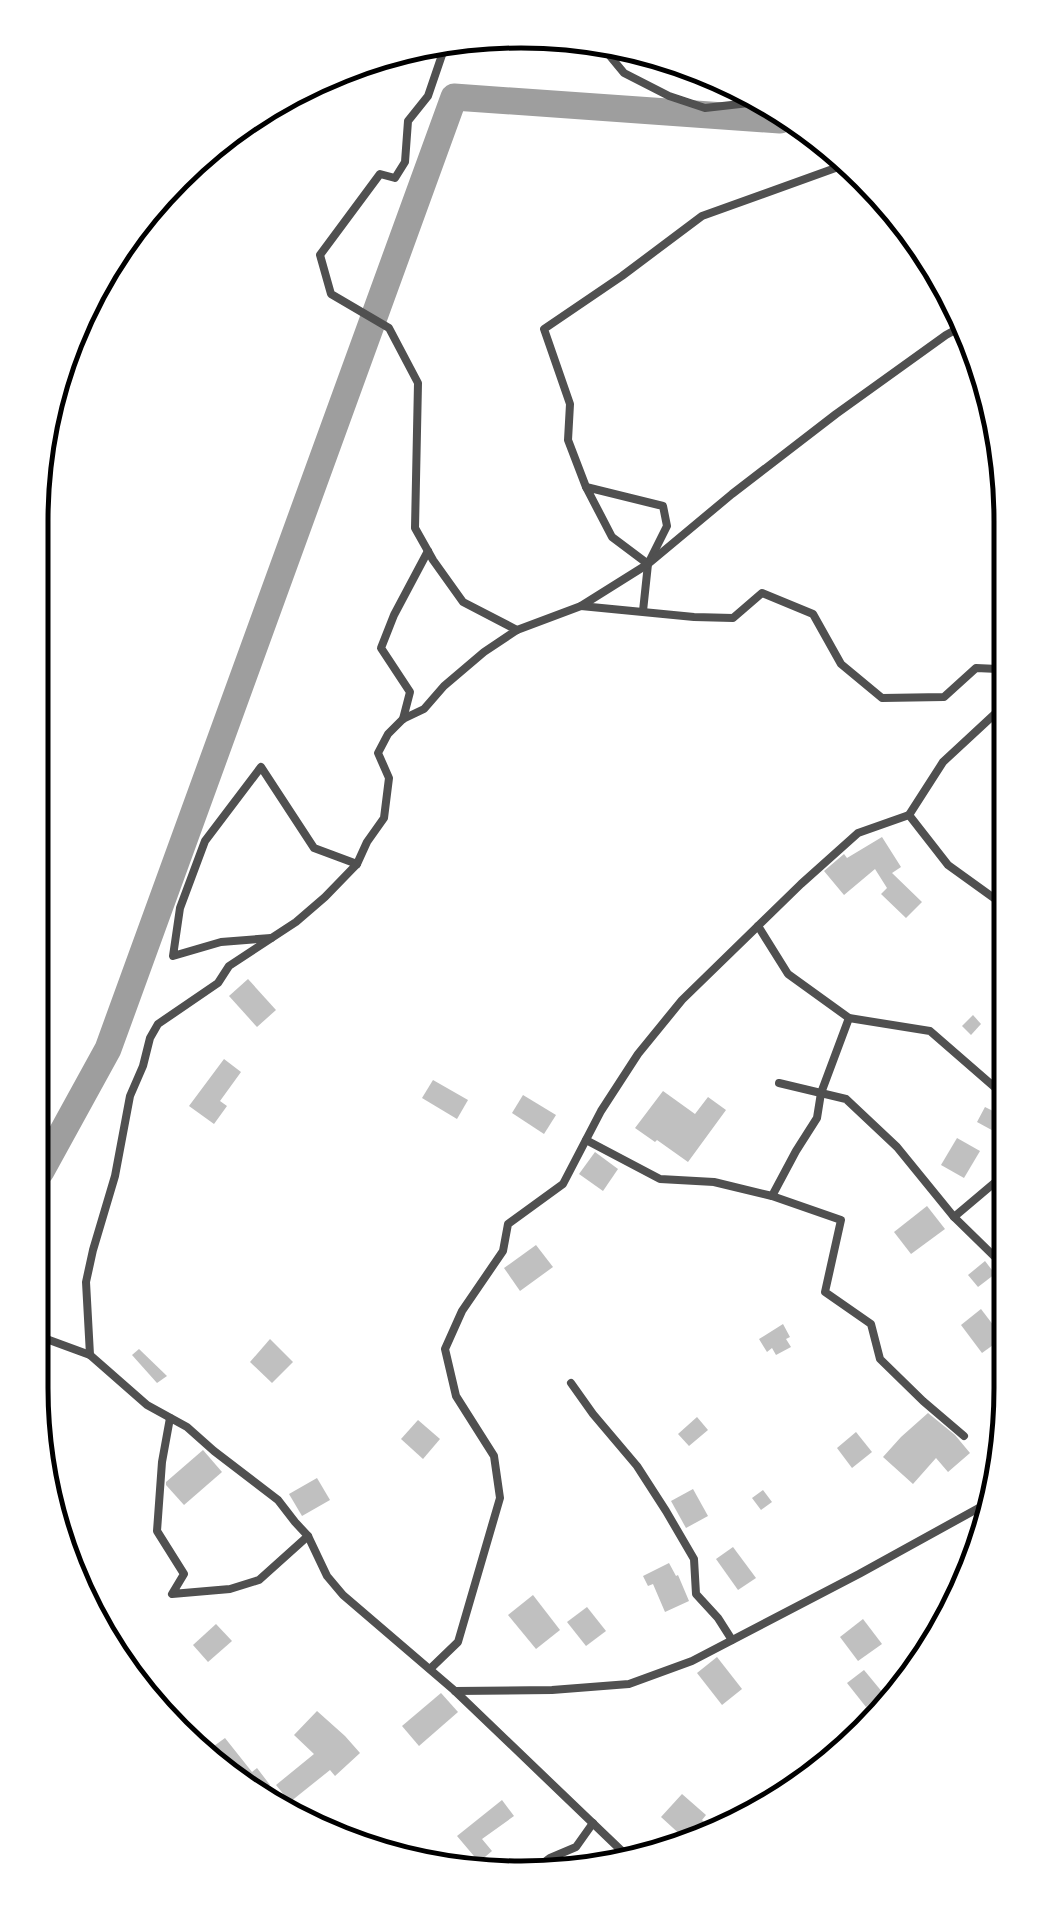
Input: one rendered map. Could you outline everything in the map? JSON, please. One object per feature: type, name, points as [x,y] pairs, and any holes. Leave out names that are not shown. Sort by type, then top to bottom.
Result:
[{"type":"street","points":[[442,55],[428,96],[408,122],[405,162],[394,178],[380,174],[320,255],[331,294],[389,328],[418,383],[416,528],[428,551],[463,602],[517,630]]},
{"type":"street","points":[[610,57],[624,73],[669,96],[705,108],[745,104]]},
{"type":"street","points":[[648,564],[612,537],[586,487],[568,440],[570,404],[544,329],[622,276],[702,216],[836,168]]},
{"type":"street","points":[[90,1355],[86,1282],[93,1250],[115,1176],[130,1096],[143,1066],[150,1038],[158,1024],[218,983],[229,966],[296,922],[325,897],[357,864],[368,842],[384,818],[389,778],[378,753],[388,734],[403,719],[424,709],[444,686],[478,657],[517,630],[581,606],[648,564],[732,494],[830,419],[954,331]]},
{"type":"street","points":[[586,487],[663,506],[667,526],[648,564],[643,611]]},
{"type":"street","points":[[403,719],[410,692],[380,648],[394,615],[428,551]]},
{"type":"street","points":[[581,606],[694,617],[733,618],[762,593],[813,614],[841,664],[882,698],[944,697],[976,668],[994,669]]},
{"type":"street","points":[[430,1669],[458,1642],[500,1498],[494,1456],[456,1396],[445,1349],[462,1311],[503,1251],[508,1224],[563,1184],[601,1111],[642,1048],[682,1000],[758,926],[858,833],[909,815],[943,762],[994,714]]},
{"type":"street","points":[[272,938],[221,942],[173,956],[180,908],[205,842],[261,767],[314,848],[357,864]]},
{"type":"street","points":[[909,815],[948,865],[994,898]]},
{"type":"street","points":[[758,926],[788,974],[849,1018],[930,1031],[994,1087]]},
{"type":"street","points":[[772,1196],[796,1151],[817,1118],[821,1093],[849,1018]]},
{"type":"street","points":[[779,1083],[846,1099],[897,1147],[954,1218],[994,1255]]},
{"type":"street","points":[[586,1140],[660,1179],[714,1182],[772,1196],[842,1220],[825,1292],[871,1324],[880,1359],[923,1401],[964,1436]]},
{"type":"street","points":[[954,1218],[994,1183]]},
{"type":"street","points":[[48,1340],[90,1355],[147,1405],[187,1427],[214,1451],[263,1486],[278,1500],[308,1536],[327,1576],[343,1595],[455,1691],[621,1850]]},
{"type":"street","points":[[571,1383],[593,1414],[637,1466],[666,1511],[694,1559],[696,1594],[718,1618],[732,1640]]},
{"type":"street","points":[[170,1418],[162,1462],[157,1531],[184,1574],[172,1594],[230,1589],[259,1580],[308,1536]]},
{"type":"street","points":[[455,1691],[552,1690],[629,1684],[692,1661],[860,1574],[978,1508]]},
{"type":"street","points":[[547,1860],[576,1847],[593,1823]]},
{"type":"building","points":[[882,837],[901,867],[892,873],[922,902],[906,918],[881,894],[887,888],[875,869],[844,895],[824,871],[844,854],[847,858]]},
{"type":"building","points":[[248,979],[276,1010],[257,1027],[229,996]]},
{"type":"building","points":[[973,1015],[981,1024],[971,1035],[962,1026]]},
{"type":"building","points":[[224,1059],[241,1072],[220,1101],[227,1106],[214,1124],[189,1106]]},
{"type":"building","points":[[433,1080],[468,1100],[457,1119],[422,1098]]},
{"type":"building","points":[[663,1091],[695,1114],[708,1097],[726,1110],[688,1162],[657,1140],[655,1142],[635,1128]]},
{"type":"building","points":[[523,1095],[556,1115],[544,1134],[512,1113]]},
{"type":"building","points":[[985,1107],[994,1112],[994,1131],[977,1122]]},
{"type":"building","points":[[957,1138],[980,1151],[964,1178],[941,1165]]},
{"type":"building","points":[[595,1152],[618,1169],[603,1191],[579,1174]]},
{"type":"building","points":[[927,1206],[945,1229],[911,1254],[894,1232]]},
{"type":"building","points":[[536,1245],[553,1267],[520,1291],[504,1268]]},
{"type":"building","points":[[985,1261],[994,1273],[994,1275],[978,1287],[968,1275]]},
{"type":"building","points":[[981,1309],[994,1326],[994,1344],[982,1353],[961,1325]]},
{"type":"building","points":[[783,1324],[790,1337],[786,1339],[791,1347],[776,1355],[772,1348],[767,1352],[759,1339]]},
{"type":"building","points":[[270,1339],[293,1362],[272,1383],[250,1362]]},
{"type":"building","points":[[139,1349],[167,1376],[157,1383],[132,1355]]},
{"type":"building","points":[[928,1413],[955,1435],[970,1453],[948,1472],[936,1458],[913,1484],[883,1457],[901,1437]]},
{"type":"building","points":[[697,1417],[708,1430],[689,1446],[678,1434]]},
{"type":"building","points":[[418,1420],[440,1439],[423,1459],[401,1439]]},
{"type":"building","points":[[856,1432],[872,1452],[852,1468],[837,1448]]},
{"type":"building","points":[[203,1450],[222,1472],[184,1505],[166,1485],[166,1482]]},
{"type":"building","points":[[317,1478],[330,1500],[302,1516],[289,1494]]},
{"type":"building","points":[[693,1489],[708,1516],[686,1528],[671,1501]]},
{"type":"building","points":[[763,1490],[772,1502],[761,1510],[752,1498]]},
{"type":"building","points":[[733,1547],[756,1578],[738,1590],[716,1559]]},
{"type":"building","points":[[669,1563],[676,1576],[678,1575],[689,1601],[665,1612],[653,1584],[648,1586],[643,1576]]},
{"type":"building","points":[[533,1595],[560,1630],[536,1649],[508,1615]]},
{"type":"building","points":[[587,1607],[606,1631],[586,1646],[567,1622]]},
{"type":"building","points":[[863,1619],[882,1644],[858,1661],[840,1637]]},
{"type":"building","points":[[216,1624],[232,1641],[208,1662],[193,1645]]},
{"type":"building","points":[[717,1657],[742,1689],[722,1705],[697,1673]]},
{"type":"building","points":[[864,1670],[883,1693],[866,1707],[847,1683]]},
{"type":"building","points":[[441,1693],[458,1712],[419,1746],[402,1726]]},
{"type":"building","points":[[317,1711],[345,1736],[360,1753],[335,1776],[330,1770],[291,1801],[276,1785],[314,1754],[294,1735]]},
{"type":"building","points":[[225,1738],[252,1772],[257,1768],[270,1785],[267,1787],[258,1781],[213,1747]]},
{"type":"building","points":[[682,1794],[706,1815],[702,1820],[706,1823],[679,1834],[661,1817]]},
{"type":"building","points":[[502,1800],[514,1816],[482,1839],[492,1851],[482,1859],[476,1859],[457,1836]]},
{"type":"waterway","points":[[48,1158],[108,1049],[454,97],[771,119]]}]
